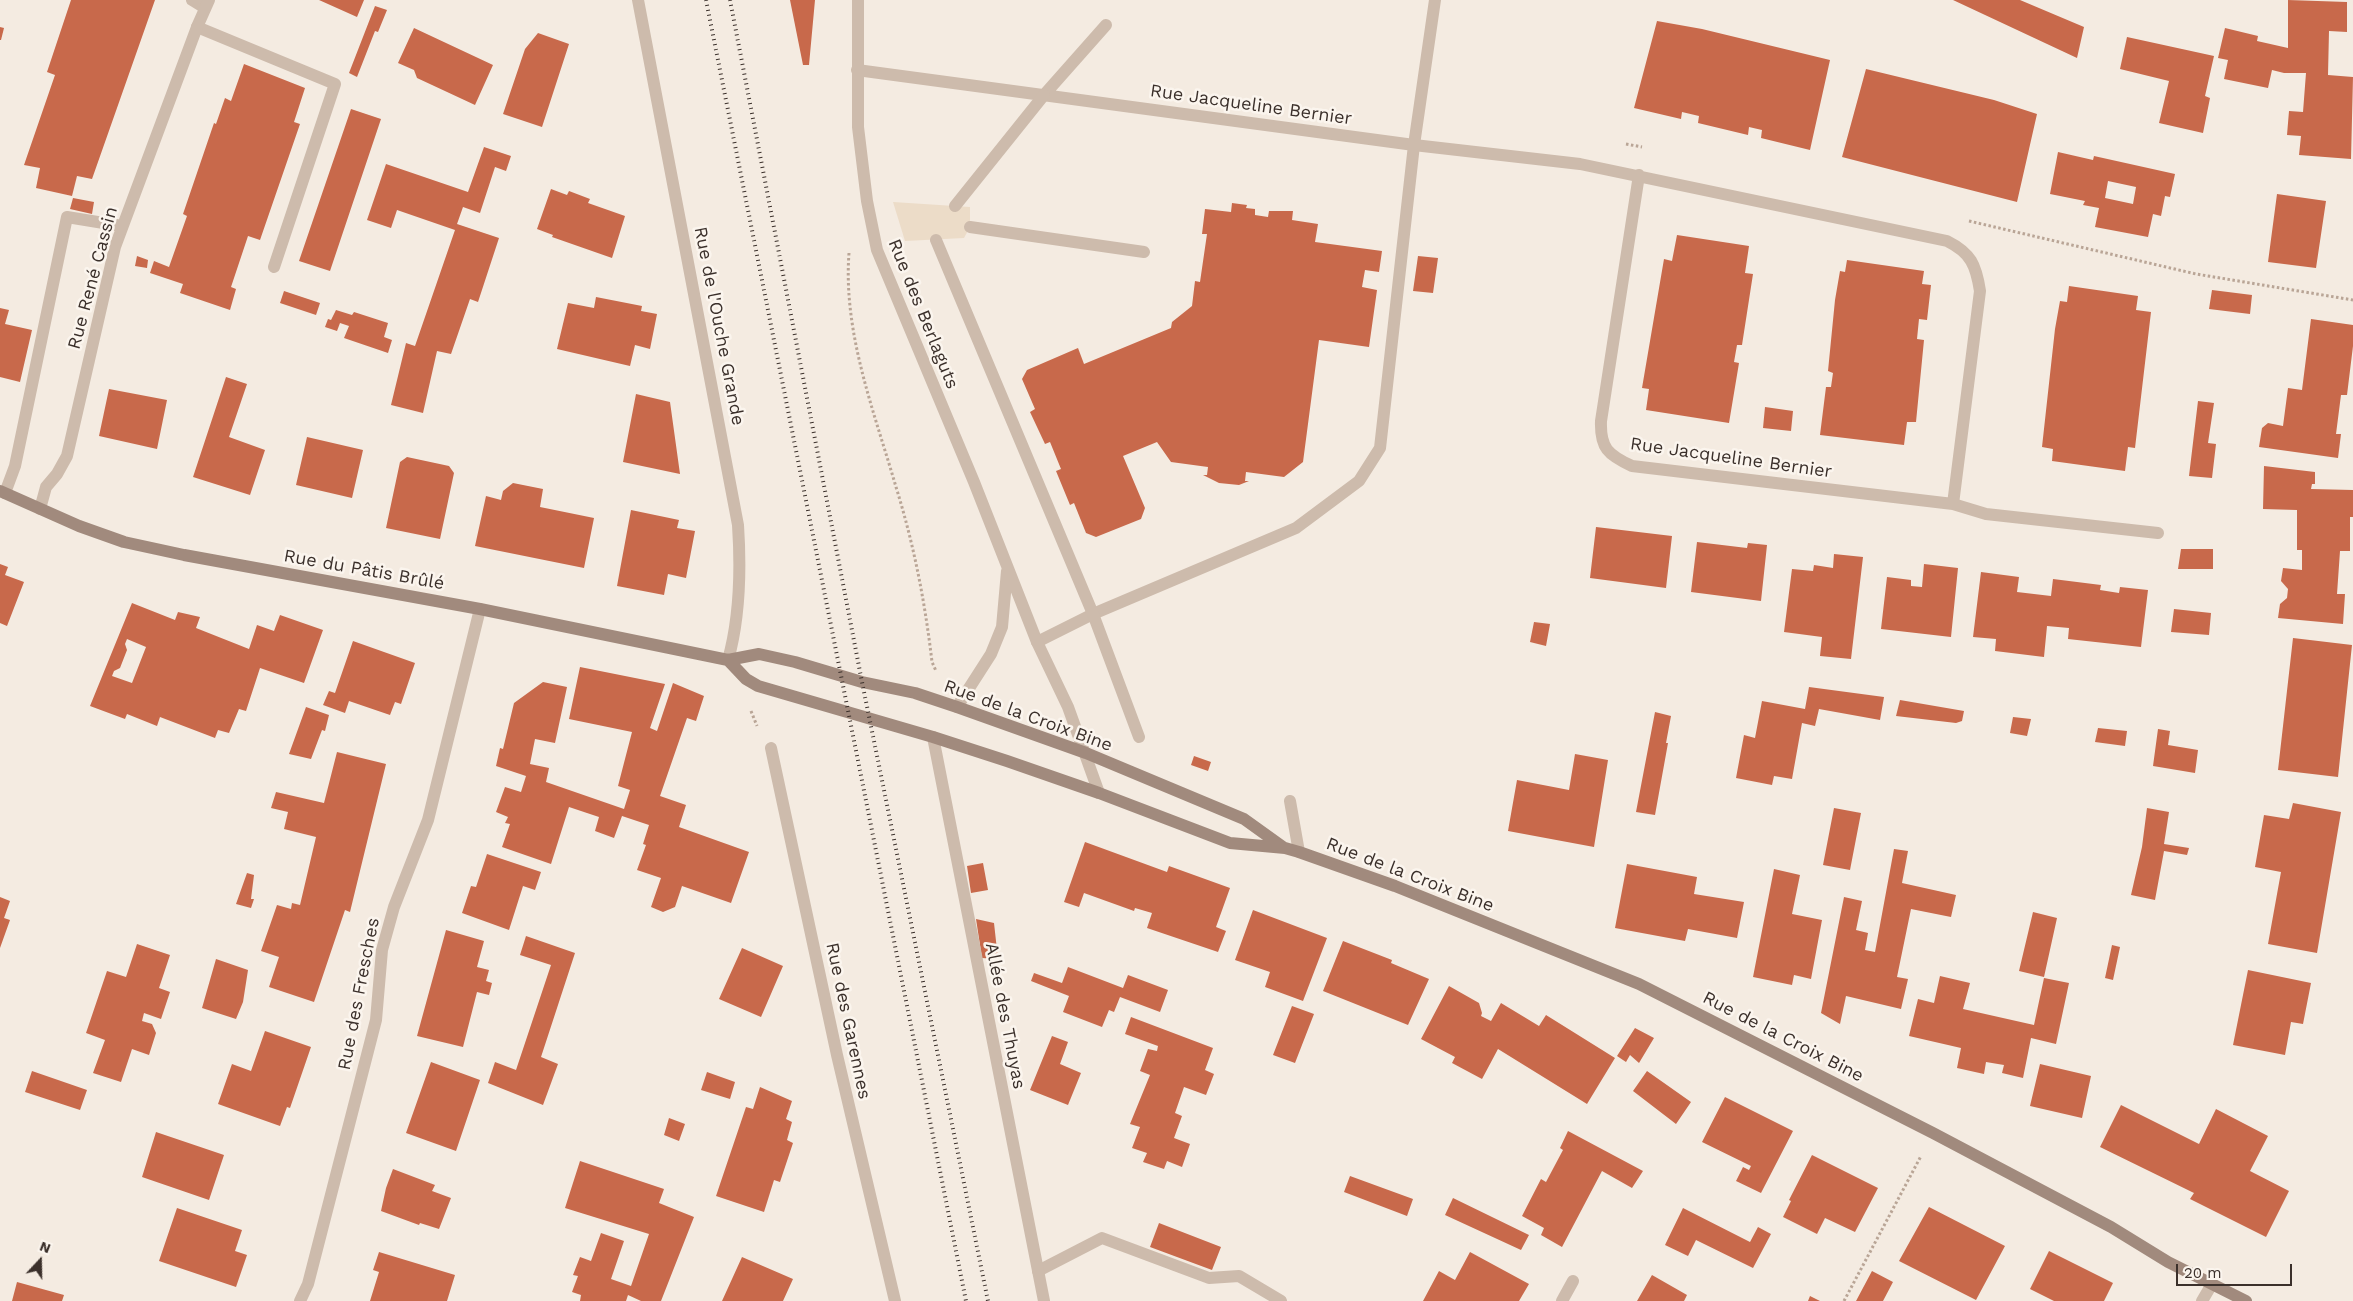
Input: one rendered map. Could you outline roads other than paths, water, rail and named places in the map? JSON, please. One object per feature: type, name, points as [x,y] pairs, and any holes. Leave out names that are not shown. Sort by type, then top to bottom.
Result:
[{"type":"street","points":[[192,0],[207,4]]},
{"type":"street","name":"Rue de l'Ouche Grande","points":[[638,0],[738,525],[740,556],[736,633],[728,660]]},
{"type":"street","name":"Rue des Berlaguts","points":[[858,0],[857,70],[859,136],[871,227],[877,250],[974,482],[1037,642],[1068,707],[1086,753],[1098,793]]},
{"type":"street","points":[[1037,642],[1093,614],[1296,528],[1359,481],[1380,448],[1414,145],[1435,0]]},
{"type":"street","name":"Rue René Cassin","points":[[40,509],[46,487],[57,474],[67,456],[115,247],[207,4]]},
{"type":"street","points":[[955,206],[1044,94],[1106,26]]},
{"type":"street","points":[[197,27],[335,84],[274,267]]},
{"type":"street","name":"Rue Jacqueline Bernier","points":[[857,70],[1414,145],[1580,164],[1640,175],[1947,241],[1960,248],[1971,259],[1977,271],[1980,291],[1953,504]]},
{"type":"street","name":"Rue Jacqueline Bernier","points":[[1640,175],[1601,421],[1600,437],[1606,449],[1618,459],[1632,466],[1953,504],[1986,514],[2158,533]]},
{"type":"street","points":[[3,492],[15,466],[68,217],[122,226]]},
{"type":"street","points":[[970,227],[1144,252]]},
{"type":"street","points":[[936,240],[1093,614],[1139,737]]},
{"type":"street","name":"Rue du Pâtis Brûlé","points":[[3,492],[79,526],[124,542],[184,556],[480,609],[728,660],[759,654],[795,662],[862,682]]},
{"type":"street","name":"Rue des Berlaguts","points":[[957,707],[991,654],[1002,627],[1007,569]]},
{"type":"street","name":"Rue des Fresches","points":[[300,1301],[308,1284],[376,1020],[382,950],[394,907],[428,820],[480,609]]},
{"type":"street","name":"Rue de la Croix Bine","points":[[728,660],[746,679],[758,686],[933,737],[1098,793],[1230,843],[1285,848],[1299,852],[1395,886],[1639,984],[1934,1133],[2111,1227],[2168,1262],[2246,1301]]},
{"type":"street","name":"Rue de la Croix Bine","points":[[862,682],[915,693],[1086,753],[1244,819],[1285,848]]},
{"type":"street","name":"Allée des Thuyas","points":[[933,737],[1044,1301]]},
{"type":"street","name":"Rue des Garennes","points":[[771,748],[836,1055],[895,1301]]},
{"type":"street","points":[[1290,801],[1299,852]]},
{"type":"street","points":[[1038,1271],[1102,1238],[1209,1278],[1239,1276],[1281,1301]]},
{"type":"street","points":[[1562,1301],[1573,1281]]},
{"type":"street","points":[[2202,1301],[2212,1284]]},
{"type":"railway","points":[[706,0],[966,1301]]},
{"type":"railway","points":[[730,0],[862,682],[988,1301]]}]
